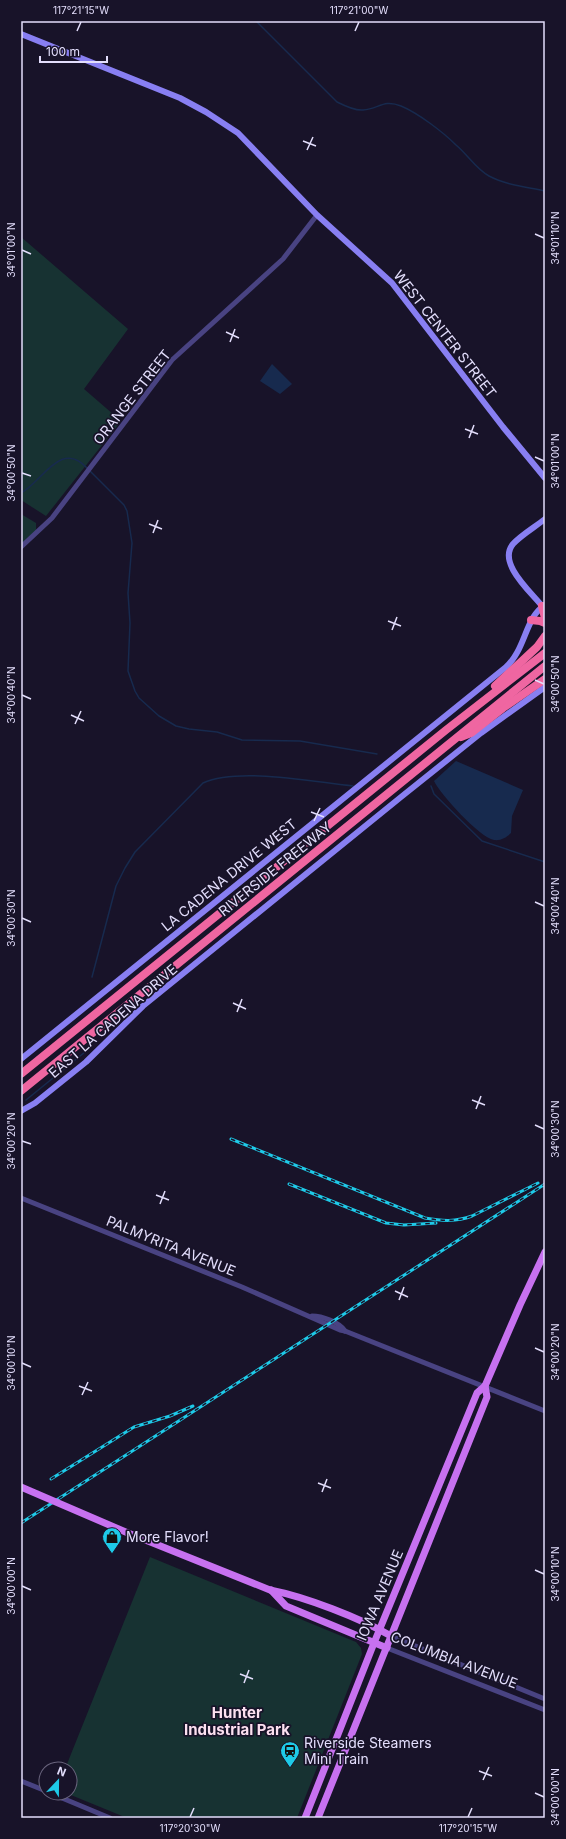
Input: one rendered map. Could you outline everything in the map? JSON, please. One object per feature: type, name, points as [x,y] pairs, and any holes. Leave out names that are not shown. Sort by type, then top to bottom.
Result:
[{"type":"highway","points":[[544,606],[545,618]]},
{"type":"highway","points":[[531,620],[540,621],[545,624]]},
{"type":"highway","points":[[446,730],[462,712],[513,671],[537,647],[545,636]]},
{"type":"highway","name":"RIVERSIDE FREEWAY","points":[[21,1074],[446,730],[545,653]]},
{"type":"highway","name":"RIVERSIDE FREEWAY","points":[[21,1091],[545,666]]},
{"type":"highway","points":[[454,740],[471,733],[545,678]]},
{"type":"main road","name":"WEST CENTER STREET","points":[[21,34],[180,98],[206,112],[238,133],[317,215],[392,283],[545,478]]},
{"type":"main road","points":[[544,606],[512,570],[508,556],[513,544],[545,520]]},
{"type":"main road","name":"LA CADENA DRIVE WEST","points":[[21,1059],[506,667],[518,654],[531,620],[544,606]]},
{"type":"main road","name":"EAST LA CADENA DRIVE","points":[[21,1111],[35,1103],[86,1062],[143,1006],[442,764],[481,733],[545,687]]},
{"type":"main road","name":"IOWA AVENUE","points":[[306,1818],[374,1643],[477,1393],[485,1386],[545,1252]]},
{"type":"main road","name":"IOWA AVENUE","points":[[318,1818],[487,1397],[485,1386]]},
{"type":"main road","name":"COLUMBIA AVENUE","points":[[21,1487],[128,1533],[270,1590],[291,1594],[380,1630],[391,1636]]},
{"type":"main road","name":"COLUMBIA AVENUE","points":[[270,1590],[286,1606],[387,1648]]},
{"type":"street","name":"ORANGE STREET","points":[[21,546],[52,518],[83,480],[172,360],[283,259],[317,215]]},
{"type":"street","name":"PALMYRITA AVENUE","points":[[21,1198],[121,1237],[312,1316],[326,1324],[545,1411]]},
{"type":"street","name":"COLUMBIA AVENUE","points":[[391,1636],[545,1699]]},
{"type":"street","name":"COLUMBIA AVENUE","points":[[387,1648],[545,1710]]},
{"type":"street","points":[[494,1690],[499,1680]]},
{"type":"street","points":[[519,1699],[523,1690]]},
{"type":"street","points":[[21,1781],[38,1788]]},
{"type":"street","points":[[69,1801],[110,1818]]},
{"type":"green space","points":[[21,237],[128,329],[84,389],[121,421],[46,516],[21,500]]},
{"type":"green space","points":[[21,514],[36,523],[36,531],[21,544]]},
{"type":"green space","points":[[150,1557],[356,1642],[361,1648],[362,1654],[297,1818],[127,1818],[78,1798],[78,1761],[68,1761]]},
{"type":"water","points":[[272,364],[292,384],[280,394],[260,381]]},
{"type":"water","points":[[456,761],[523,790],[512,816],[511,833],[506,837],[499,840],[494,840],[487,837],[470,824],[444,796],[434,781]]},
{"type":"waterway","points":[[256,21],[337,102],[357,110],[368,109],[385,104],[395,104],[401,106],[415,113],[451,140],[480,170],[489,176],[509,184],[545,191]]},
{"type":"waterway","points":[[21,493],[29,488],[60,460],[69,458],[78,460],[87,468]]},
{"type":"waterway","points":[[90,471],[124,505],[127,511],[132,543],[128,593],[130,623],[128,671],[139,698],[159,716],[176,726],[217,732],[242,740],[300,741],[377,754]]},
{"type":"waterway","points":[[92,977],[116,886],[125,868],[135,852],[203,783],[218,778],[256,776],[297,779],[353,786]]},
{"type":"waterway","points":[[431,786],[434,794],[482,841],[545,862]]},
{"type":"waterway","points":[[26,1100],[85,1052],[90,1043]]},
{"type":"railway","points":[[231,1139],[425,1218],[431,1219],[455,1220],[472,1216],[538,1183]]},
{"type":"railway","points":[[289,1184],[386,1223],[404,1225],[436,1223]]},
{"type":"railway","points":[[21,1523],[545,1184]]},
{"type":"railway","points":[[51,1479],[134,1427],[170,1416],[193,1406]]},
{"type":"place","name":"More Flavor!","points":[[112,1554]]},
{"type":"place","name":"Riverside Steamers Mini Train","points":[[290,1768]]},
{"type":"district","name":"Hunter Industrial Park","points":[[237,1722]]}]
